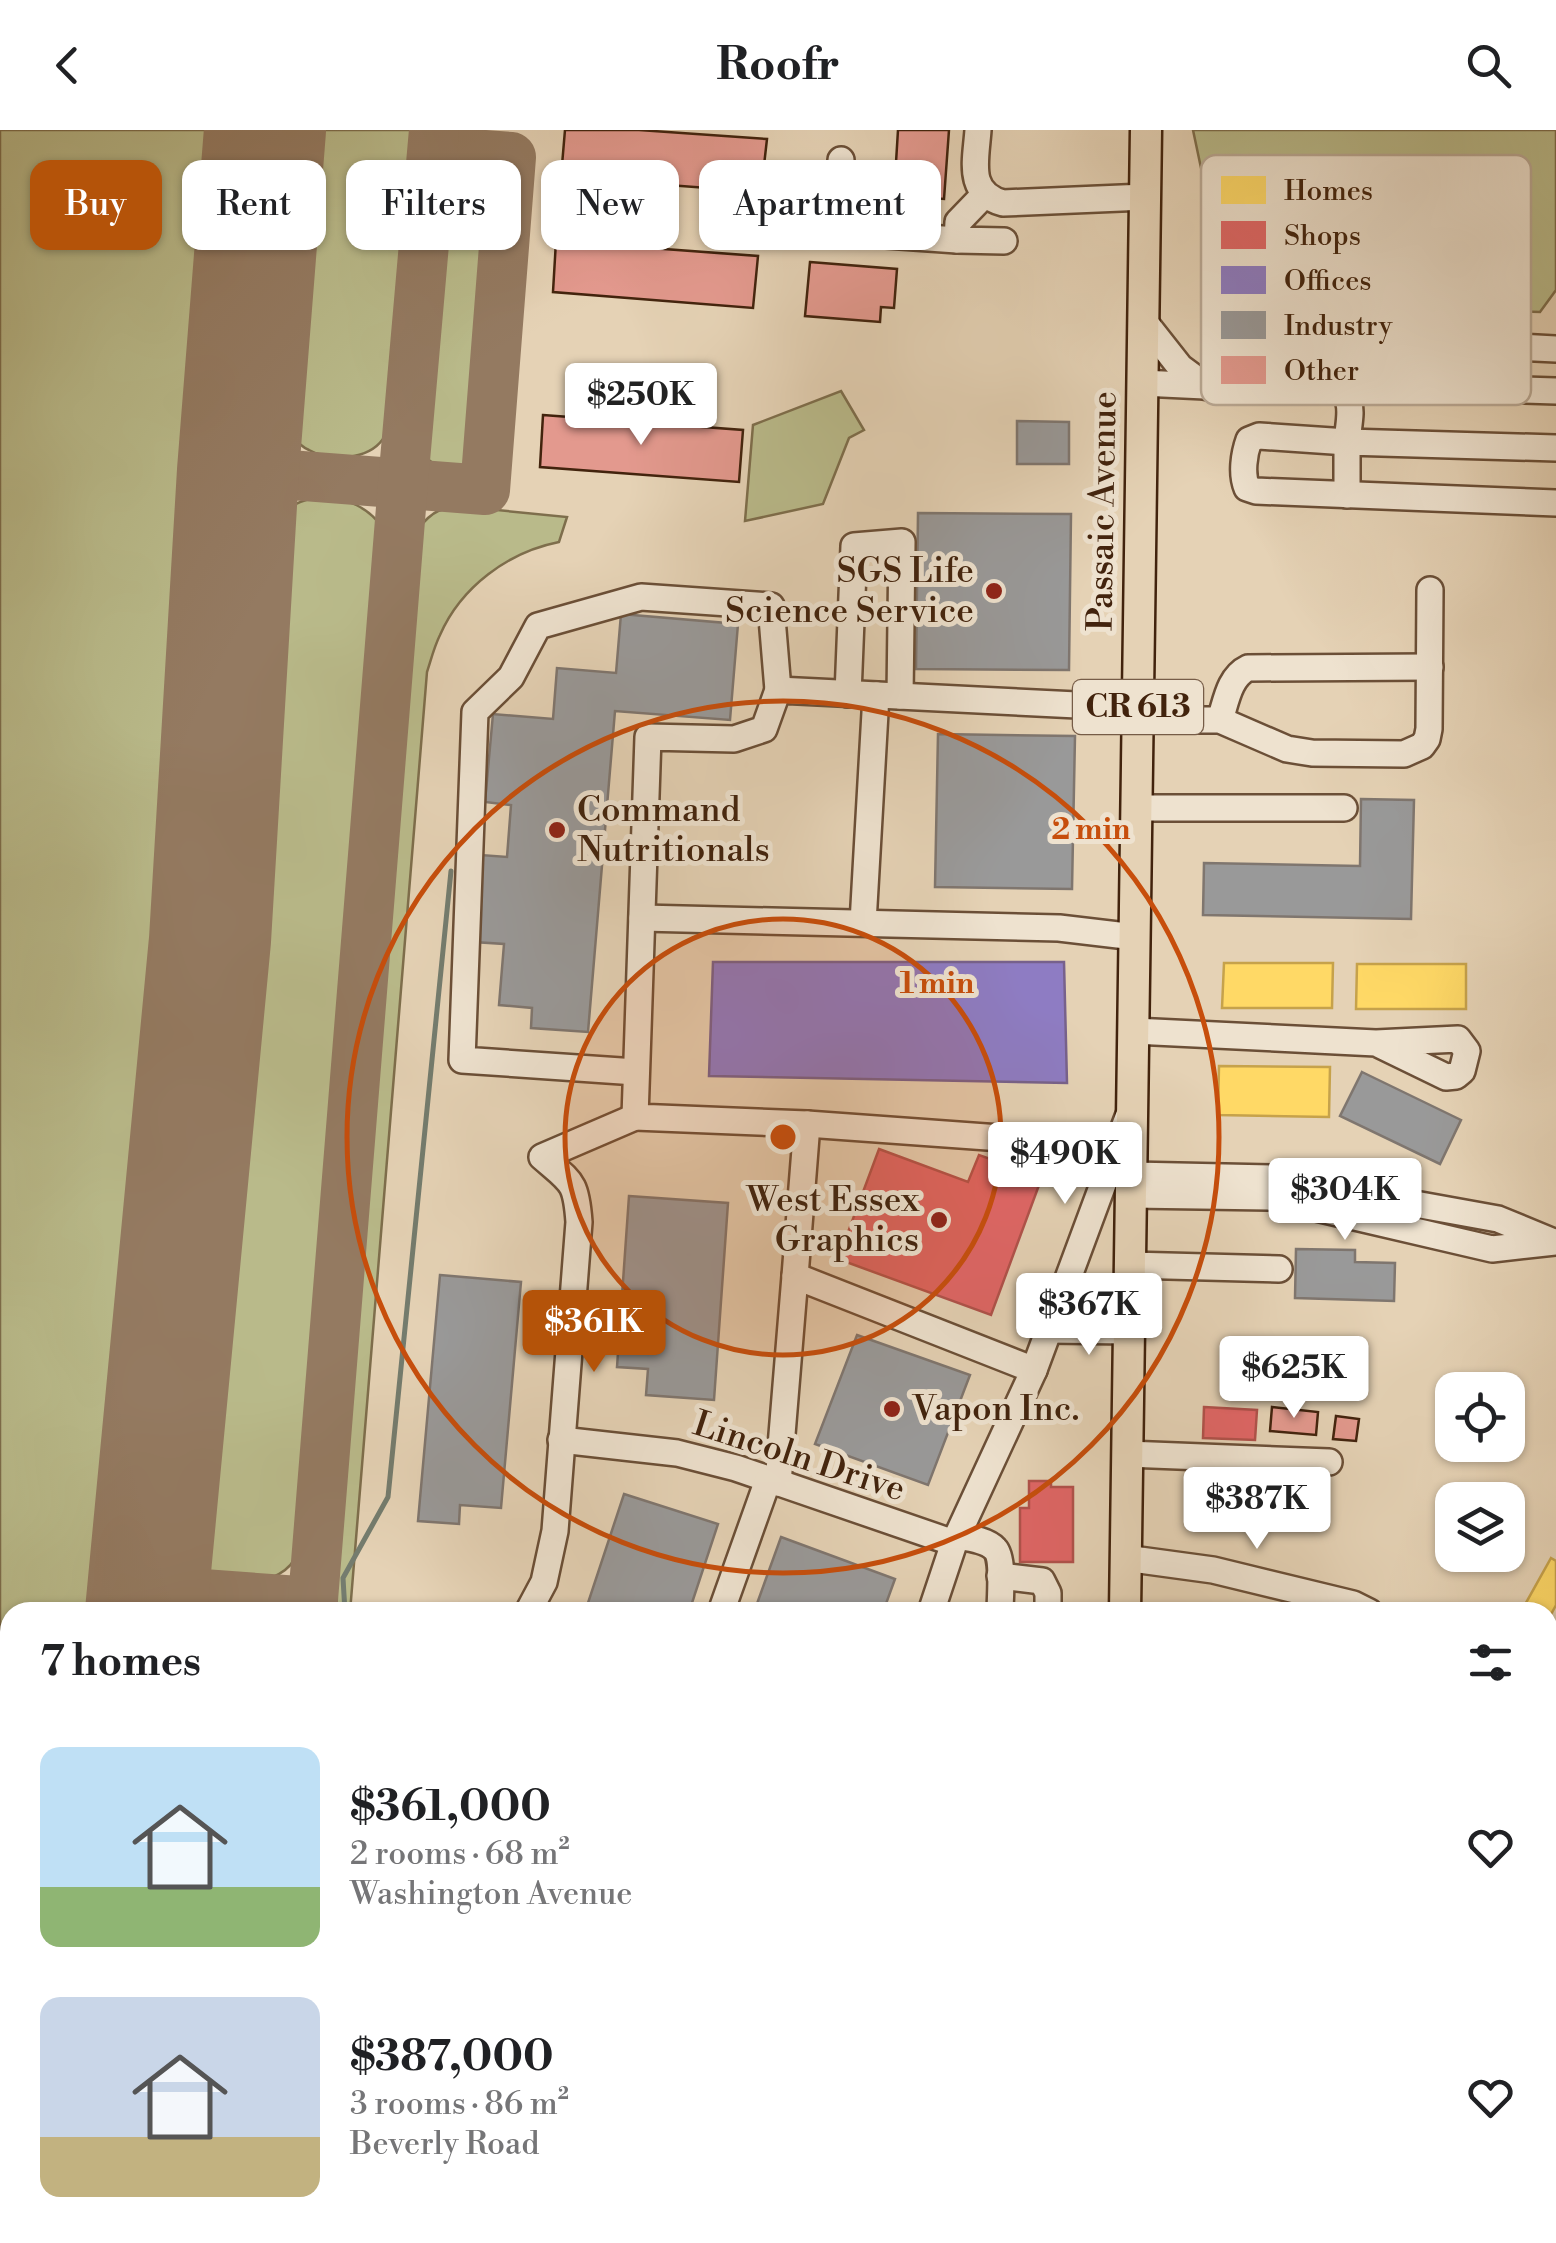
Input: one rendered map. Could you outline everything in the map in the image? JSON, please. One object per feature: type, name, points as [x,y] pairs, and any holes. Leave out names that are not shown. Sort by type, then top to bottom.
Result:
[{"type":"main road","name":"Passaic Avenue","points":[[1125,1602],[1130,1265],[1123,1183],[1133,1103],[1146,130]]},
{"type":"street","points":[[978,130],[978,184],[993,200],[1004,203],[1145,197]]},
{"type":"street","points":[[956,240],[958,222],[984,194]]},
{"type":"street","points":[[941,239],[1004,241]]},
{"type":"street","points":[[1143,320],[1180,367],[1201,383]]},
{"type":"street","points":[[1531,348],[1556,349]]},
{"type":"street","points":[[1142,383],[1201,387]]},
{"type":"street","points":[[1531,390],[1556,391]]},
{"type":"street","points":[[1346,495],[1350,405]]},
{"type":"street","points":[[1556,448],[1259,436],[1249,440],[1245,450],[1244,480],[1247,488],[1256,491],[1556,502]]},
{"type":"street","points":[[848,694],[854,546],[902,542],[863,924]]},
{"type":"street","points":[[778,690],[1220,720],[1299,752],[1404,754],[1422,746],[1429,729],[1430,590]]},
{"type":"street","points":[[635,1117],[648,736],[734,739],[764,729],[778,690],[771,606],[641,597],[538,626],[511,677],[475,712],[462,1060],[636,1072]]},
{"type":"street","points":[[1220,720],[1235,678],[1248,668],[1430,667]]},
{"type":"street","points":[[1137,808],[1344,808]]},
{"type":"street","points":[[642,918],[1059,928],[1135,938]]},
{"type":"street","points":[[1134,1032],[1376,1043]]},
{"type":"street","points":[[533,1602],[544,1582],[555,1531],[578,1222],[577,1192],[542,1157],[635,1117],[807,1124],[1044,1141],[1123,1183],[1272,1178],[1498,1219],[1555,1242]]},
{"type":"street","points":[[725,1602],[773,1481],[807,1124]]},
{"type":"street","points":[[934,1602],[956,1539],[1034,1370],[1048,1330],[1123,1183]]},
{"type":"street","points":[[1130,1265],[1279,1269]]},
{"type":"street","points":[[795,1276],[1034,1370]]},
{"type":"street","points":[[1048,1330],[1130,1330]]},
{"type":"street","name":"Lincoln Drive","points":[[561,1440],[678,1453],[956,1539],[984,1542],[995,1548],[1000,1557],[1000,1576]]},
{"type":"street","points":[[1127,1454],[1328,1462]]},
{"type":"street","points":[[1125,1558],[1214,1570],[1346,1602]]},
{"type":"street","points":[[1000,1602],[1000,1576],[1042,1581],[1048,1602]]},
{"type":"green space","points":[[0,130],[230,130],[228,160],[182,160],[182,250],[220,250],[111,1602],[0,1602]]},
{"type":"green space","points":[[298,130],[414,130],[412,160],[346,160],[346,250],[404,250],[388,426],[376,446],[359,455],[327,456],[304,448],[286,429],[277,410],[288,250],[326,250],[326,160],[296,160]]},
{"type":"green space","points":[[1193,130],[1556,130],[1556,290],[1540,312],[1531,312],[1531,155],[1201,155],[1201,168]]},
{"type":"green space","points":[[439,250],[489,250],[473,451],[463,466],[445,469],[424,456]]},
{"type":"green space","points":[[841,391],[864,430],[849,438],[823,504],[745,521],[753,425]]},
{"type":"green space","points":[[323,496],[357,505],[383,528],[303,1523],[298,1550],[290,1566],[265,1580],[234,1581],[219,1578],[196,1562],[186,1525],[266,542],[287,510]]},
{"type":"green space","points":[[450,508],[567,517],[559,542],[504,563],[473,587],[449,618],[427,672],[351,1602],[329,1602],[417,530],[438,511]]},
{"type":"building: Homes","points":[[1224,963],[1333,963],[1332,1008],[1222,1008]]},
{"type":"building: Homes","points":[[1357,964],[1466,964],[1466,1009],[1356,1009]]},
{"type":"building: Homes","points":[[1219,1066],[1330,1067],[1329,1117],[1218,1115]]},
{"type":"building: Homes","points":[[1551,1558],[1556,1561],[1556,1602],[1526,1602]]},
{"type":"building: Shops","name":"West Essex Graphics","points":[[879,1149],[968,1182],[979,1155],[1042,1177],[991,1315],[838,1259]]},
{"type":"building: Shops","points":[[1204,1407],[1257,1410],[1255,1440],[1203,1438]]},
{"type":"building: Shops","points":[[1029,1481],[1073,1487],[1073,1562],[1020,1562],[1020,1508],[1029,1508]]},
{"type":"building: Offices","points":[[713,962],[1064,962],[1067,1083],[709,1076]]},
{"type":"building: Industry","points":[[1017,421],[1069,422],[1069,464],[1017,464]]},
{"type":"building: Industry","name":"SGS Life Science Service","points":[[918,513],[1071,514],[1069,670],[916,669]]},
{"type":"building: Industry","name":"Command Nutritionals","points":[[621,614],[738,624],[730,720],[615,711],[588,1032],[531,1028],[532,1008],[499,1005],[504,944],[474,942],[481,855],[507,857],[511,805],[485,802],[493,714],[553,719],[557,668],[616,673]]},
{"type":"building: Industry","points":[[938,734],[1075,736],[1072,889],[935,887]]},
{"type":"building: Industry","points":[[1361,799],[1414,800],[1411,919],[1203,915],[1204,863],[1360,866]]},
{"type":"building: Industry","points":[[1362,1072],[1461,1120],[1440,1164],[1340,1116]]},
{"type":"building: Industry","points":[[629,1196],[728,1203],[714,1400],[646,1395],[648,1369],[617,1367]]},
{"type":"building: Industry","points":[[1296,1249],[1355,1250],[1355,1262],[1395,1263],[1394,1301],[1295,1298]]},
{"type":"building: Industry","points":[[440,1275],[521,1282],[501,1508],[460,1505],[459,1524],[418,1521]]},
{"type":"building: Industry","name":"Vapon Inc.","points":[[857,1335],[970,1375],[928,1485],[815,1444]]},
{"type":"building: Industry","points":[[624,1494],[718,1524],[692,1602],[588,1602]]},
{"type":"building: Industry","points":[[781,1537],[895,1579],[887,1602],[758,1602]]},
{"type":"building: Other","points":[[565,130],[639,130],[767,139],[765,160],[699,160],[699,187],[679,186],[679,160],[562,160]]},
{"type":"building: Other","points":[[898,130],[949,130],[944,199],[941,160],[896,160]]},
{"type":"building: Other","points":[[555,250],[677,250],[758,256],[753,308],[553,292]]},
{"type":"building: Other","points":[[810,262],[897,269],[894,308],[881,307],[880,322],[805,316]]},
{"type":"building: Other","points":[[543,415],[743,430],[739,482],[540,467]]},
{"type":"building: Other","points":[[1272,1407],[1318,1412],[1316,1435],[1270,1431]]},
{"type":"building: Other","points":[[1336,1416],[1359,1419],[1356,1441],[1333,1439]]},
{"type":"waterway","points":[[344,1602],[343,1578],[388,1497],[451,871]]},
{"type":"taxiway","points":[[313,1602],[434,130]]},
{"type":"taxiway","points":[[238,471],[485,490],[511,157],[433,151]]},
{"type":"taxiway","points":[[148,1590],[313,1602]]},
{"type":"runway","points":[[147,1602],[210,940],[238,471],[265,130]]},
{"type":"place","name":"SGS Life Science Service","points":[[994,591]]},
{"type":"place","name":"Command Nutritionals","points":[[557,830]]},
{"type":"place","name":"West Essex Graphics","points":[[939,1220]]},
{"type":"place","name":"Vapon Inc.","points":[[892,1409]]}]
